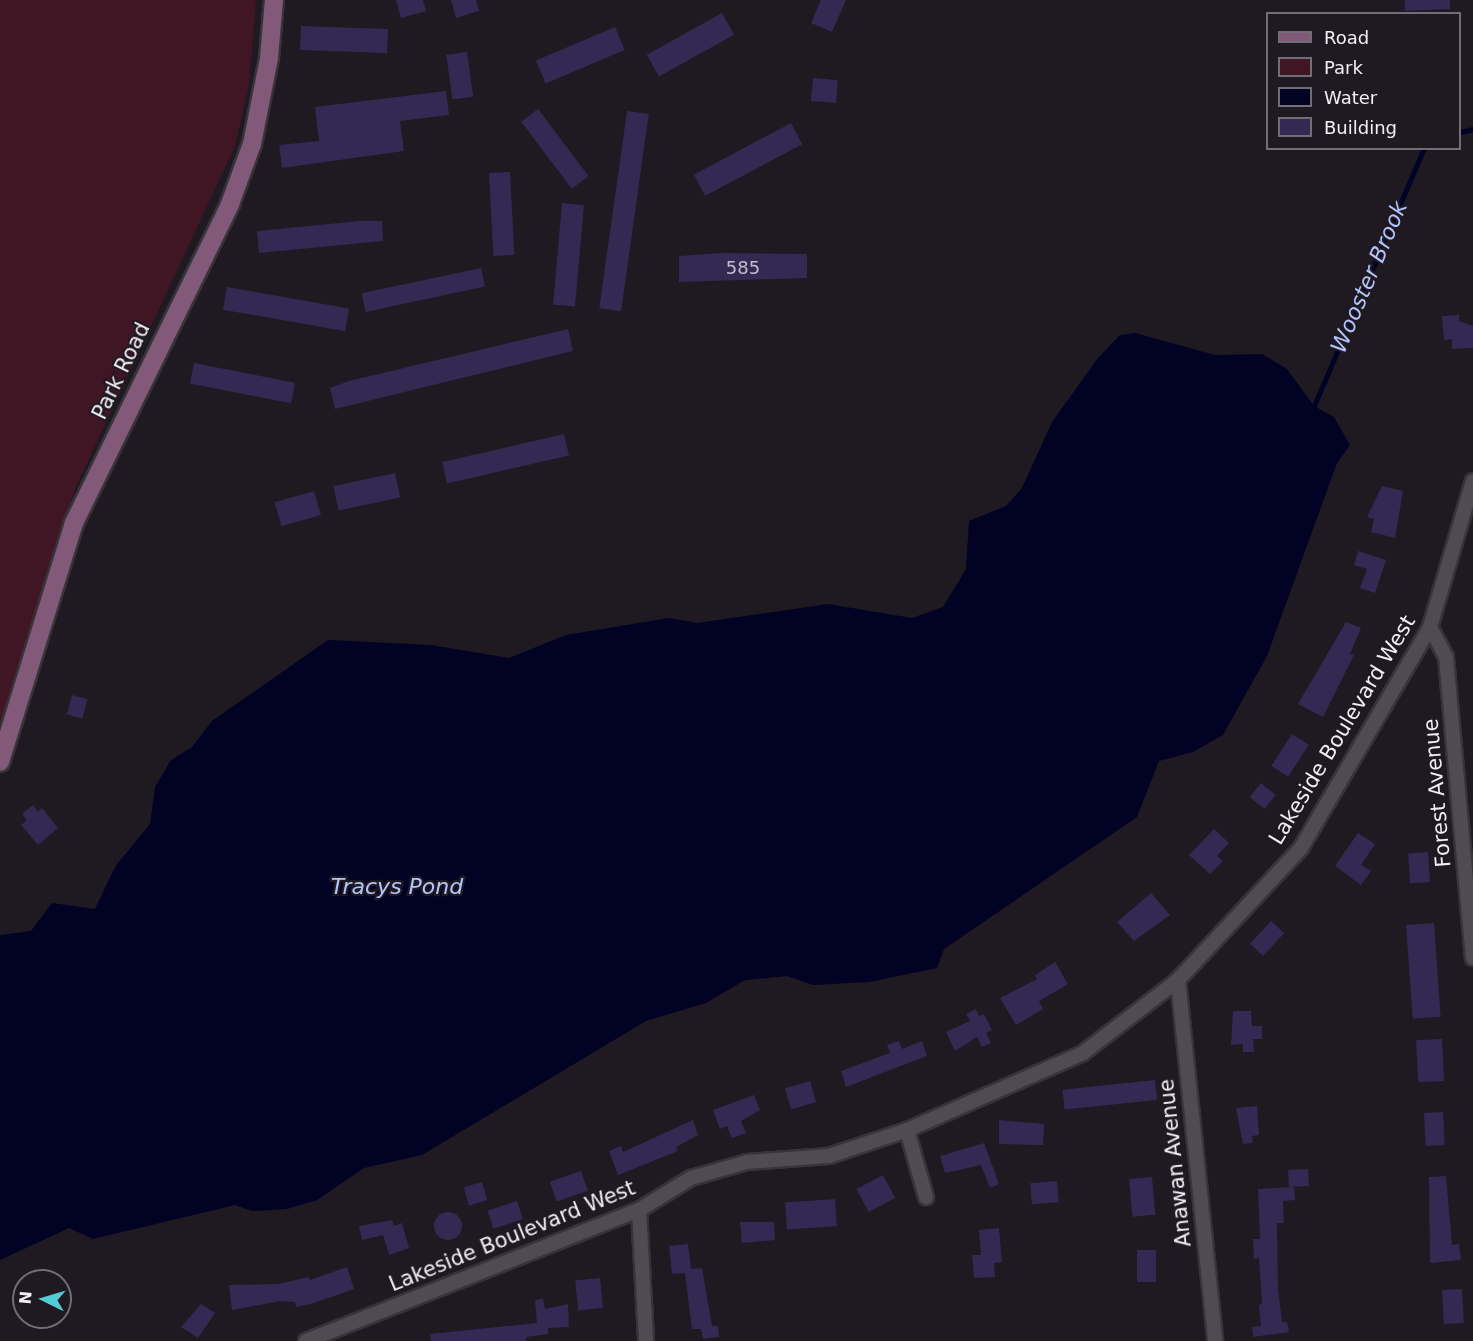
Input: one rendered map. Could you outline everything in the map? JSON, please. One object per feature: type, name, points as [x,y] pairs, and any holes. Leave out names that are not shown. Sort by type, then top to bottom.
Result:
[{"type":"main road","name":"Park Road","points":[[0,762],[6,734],[74,523],[230,204],[252,144],[269,58],[274,0]]},
{"type":"street","name":"Lakeside Boulevard West","points":[[306,1341],[639,1210],[691,1178],[747,1161],[829,1156],[907,1130],[1083,1053],[1178,980],[1301,848],[1430,627],[1473,482]]},
{"type":"street","name":"Forest Avenue","points":[[1430,627],[1446,657],[1470,880],[1473,958]]},
{"type":"street","name":"Anawan Avenue","points":[[1178,980],[1215,1341]]},
{"type":"street","points":[[907,1130],[926,1197]]},
{"type":"street","points":[[639,1210],[646,1341]]},
{"type":"green space","points":[[0,0],[256,0],[249,85],[235,146],[75,489],[0,725]]},
{"type":"water","name":"Tracys Pond","points":[[1135,333],[1215,355],[1262,354],[1287,369],[1314,406],[1334,417],[1350,445],[1337,463],[1267,656],[1223,735],[1193,752],[1159,761],[1137,817],[944,949],[937,968],[869,982],[813,985],[787,976],[745,980],[706,1003],[646,1021],[422,1155],[364,1168],[317,1200],[287,1209],[252,1211],[235,1205],[93,1239],[69,1228],[0,1260],[0,935],[31,931],[52,903],[95,909],[115,867],[150,824],[155,787],[171,760],[192,747],[212,721],[328,640],[431,645],[509,658],[566,635],[669,618],[698,623],[828,604],[912,618],[943,607],[966,569],[969,521],[1006,506],[1022,488],[1052,422],[1098,358],[1120,335]]},
{"type":"building","points":[[396,0],[423,0],[426,11],[401,18]]},
{"type":"building","points":[[451,0],[476,0],[479,11],[456,18]]},
{"type":"building","points":[[821,0],[846,0],[832,32],[811,23]]},
{"type":"building","points":[[1405,0],[1450,0],[1450,9],[1405,11]]},
{"type":"building","points":[[722,13],[734,35],[659,77],[647,55]]},
{"type":"building","points":[[301,26],[388,29],[387,53],[300,50]]},
{"type":"building","points":[[615,27],[625,50],[546,84],[536,61]]},
{"type":"building","points":[[467,52],[473,97],[452,99],[446,55]]},
{"type":"building","points":[[813,78],[838,80],[836,103],[811,101]]},
{"type":"building","points":[[446,91],[449,115],[400,121],[404,151],[282,168],[279,145],[319,141],[315,107]]},
{"type":"building","points":[[538,109],[589,176],[572,189],[521,122]]},
{"type":"building","points":[[627,111],[649,114],[621,311],[599,308]]},
{"type":"building","points":[[791,123],[802,144],[705,196],[694,175]]},
{"type":"building","points":[[510,172],[514,255],[493,256],[489,173]]},
{"type":"building","points":[[562,203],[584,205],[575,307],[553,305]]},
{"type":"building","points":[[382,221],[383,241],[259,253],[257,231]]},
{"type":"building","points":[[722,253],[807,254],[807,278],[679,282],[679,256]]},
{"type":"building","points":[[481,268],[485,287],[366,312],[362,293]]},
{"type":"building","points":[[227,287],[349,309],[345,331],[223,310]]},
{"type":"building","points":[[1459,315],[1459,321],[1473,326],[1473,348],[1452,349],[1452,339],[1444,340],[1442,316]]},
{"type":"building","points":[[568,329],[573,351],[335,409],[330,388],[349,381]]},
{"type":"building","points":[[194,363],[295,383],[291,403],[190,384]]},
{"type":"building","points":[[564,434],[569,455],[447,484],[442,462]]},
{"type":"building","points":[[395,473],[400,497],[339,511],[333,486]]},
{"type":"building","points":[[1382,486],[1403,491],[1395,538],[1371,532],[1374,519],[1367,517]]},
{"type":"building","points":[[314,491],[321,515],[281,526],[275,502]]},
{"type":"building","points":[[1358,551],[1386,560],[1375,593],[1360,588],[1367,569],[1354,565]]},
{"type":"building","points":[[1346,622],[1361,628],[1350,654],[1354,655],[1323,717],[1298,704]]},
{"type":"building","points":[[72,695],[87,699],[82,718],[67,714]]},
{"type":"building","points":[[1292,734],[1309,745],[1288,777],[1271,766]]},
{"type":"building","points":[[1261,783],[1276,795],[1264,809],[1250,797]]},
{"type":"building","points":[[33,805],[38,812],[42,808],[58,828],[38,845],[21,825],[27,820],[22,814]]},
{"type":"building","points":[[1214,829],[1229,843],[1217,856],[1223,861],[1210,874],[1189,855]]},
{"type":"building","points":[[1358,833],[1375,844],[1361,865],[1371,871],[1361,885],[1335,866]]},
{"type":"building","points":[[1428,852],[1430,882],[1410,883],[1408,853]]},
{"type":"building","points":[[1151,893],[1170,915],[1134,941],[1117,922]]},
{"type":"building","points":[[1271,921],[1284,933],[1263,956],[1250,944]]},
{"type":"building","points":[[1434,923],[1441,1017],[1413,1019],[1406,925]]},
{"type":"building","points":[[1055,962],[1068,984],[1039,1001],[1043,1009],[1016,1025],[1000,998],[1037,979],[1035,975]]},
{"type":"building","points":[[976,1009],[979,1016],[984,1014],[992,1030],[986,1033],[991,1043],[982,1047],[977,1037],[955,1051],[946,1032],[970,1021],[966,1014]]},
{"type":"building","points":[[1233,1011],[1251,1011],[1252,1026],[1262,1026],[1262,1039],[1253,1039],[1254,1052],[1243,1052],[1243,1044],[1231,1045]]},
{"type":"building","points":[[1442,1039],[1444,1081],[1418,1082],[1416,1040]]},
{"type":"building","points":[[899,1041],[902,1049],[922,1041],[927,1056],[846,1087],[841,1071],[890,1053],[887,1045]]},
{"type":"building","points":[[1155,1080],[1157,1100],[1065,1110],[1063,1090]]},
{"type":"building","points":[[810,1081],[816,1102],[791,1109],[785,1088]]},
{"type":"building","points":[[754,1095],[760,1110],[741,1121],[746,1133],[732,1138],[727,1126],[720,1129],[713,1110]]},
{"type":"building","points":[[1257,1106],[1259,1135],[1252,1136],[1253,1143],[1243,1144],[1236,1108]]},
{"type":"building","points":[[1443,1112],[1445,1145],[1426,1146],[1424,1113]]},
{"type":"building","points":[[693,1120],[698,1135],[676,1147],[678,1151],[618,1175],[609,1151],[621,1146],[623,1152]]},
{"type":"building","points":[[999,1120],[1044,1124],[1043,1145],[999,1144]]},
{"type":"building","points":[[984,1143],[999,1184],[990,1188],[981,1165],[945,1173],[940,1156]]},
{"type":"building","points":[[1308,1169],[1309,1186],[1289,1187],[1288,1170]]},
{"type":"building","points":[[581,1171],[588,1191],[557,1202],[550,1182]]},
{"type":"building","points":[[883,1175],[895,1198],[869,1212],[857,1189]]},
{"type":"building","points":[[1446,1176],[1452,1245],[1459,1244],[1461,1260],[1430,1263],[1429,1177]]},
{"type":"building","points":[[1152,1177],[1155,1215],[1132,1217],[1129,1179]]},
{"type":"building","points":[[1057,1181],[1059,1202],[1032,1204],[1030,1183]]},
{"type":"building","points":[[482,1182],[487,1200],[469,1206],[464,1187]]},
{"type":"building","points":[[1294,1187],[1295,1200],[1283,1201],[1284,1223],[1277,1223],[1278,1289],[1282,1322],[1287,1322],[1289,1332],[1253,1337],[1252,1327],[1261,1326],[1259,1305],[1262,1304],[1259,1258],[1254,1259],[1253,1239],[1260,1239],[1258,1189]]},
{"type":"building","points":[[835,1199],[837,1226],[787,1229],[785,1202]]},
{"type":"building","points":[[517,1201],[523,1219],[493,1229],[488,1211]]},
{"type":"building","points":[[448,1212],[458,1216],[462,1226],[458,1236],[448,1240],[438,1236],[434,1226],[438,1216]]},
{"type":"building","points":[[392,1220],[394,1226],[402,1223],[409,1248],[389,1255],[383,1235],[362,1240],[359,1226]]},
{"type":"building","points":[[740,1222],[774,1222],[775,1240],[742,1243]]},
{"type":"building","points":[[999,1228],[1002,1262],[994,1263],[995,1277],[974,1278],[972,1255],[981,1255],[979,1230]]},
{"type":"building","points":[[688,1244],[691,1269],[702,1268],[712,1326],[718,1326],[719,1337],[703,1339],[701,1329],[692,1329],[685,1273],[672,1274],[669,1246]]},
{"type":"building","points":[[1137,1250],[1156,1250],[1156,1282],[1137,1282]]},
{"type":"building","points":[[347,1267],[354,1289],[296,1307],[295,1302],[280,1301],[232,1310],[229,1285],[278,1284],[309,1277],[310,1280]]},
{"type":"building","points":[[600,1278],[603,1308],[578,1310],[575,1281]]},
{"type":"building","points":[[1462,1289],[1464,1323],[1444,1324],[1442,1290]]},
{"type":"building","points":[[543,1299],[545,1309],[568,1304],[569,1327],[548,1328],[548,1334],[526,1337],[526,1341],[431,1341],[430,1334],[537,1323],[535,1300]]},
{"type":"building","points":[[201,1304],[215,1313],[198,1338],[181,1327]]},
{"type":"waterway","name":"Wooster Brook","points":[[1461,132],[1473,129]]},
{"type":"waterway","name":"Wooster Brook","points":[[1314,406],[1423,150]]}]
